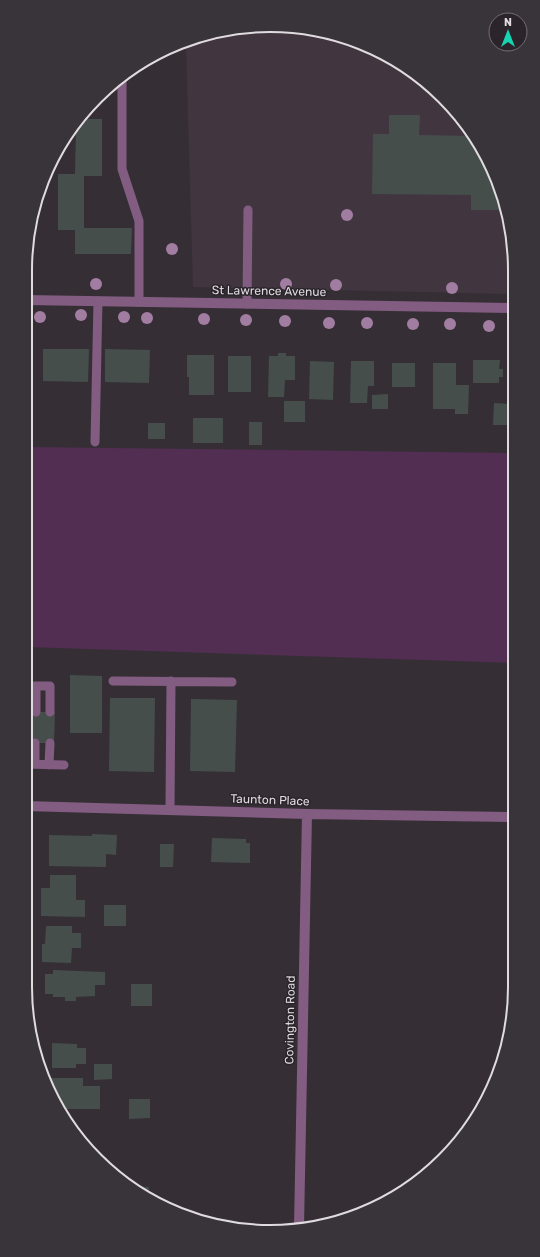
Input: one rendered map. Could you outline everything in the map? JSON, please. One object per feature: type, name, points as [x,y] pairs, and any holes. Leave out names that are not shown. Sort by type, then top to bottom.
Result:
[{"type":"street","name":"St Lawrence Avenue","points":[[32,300],[508,308]]},
{"type":"street","name":"Taunton Place","points":[[32,806],[307,814],[508,817]]},
{"type":"street","name":"Covington Road","points":[[298,1223],[307,814]]},
{"type":"lane","points":[[122,84],[122,168],[139,221],[139,302]]},
{"type":"lane","points":[[247,304],[248,210]]},
{"type":"lane","points":[[95,442],[98,301]]},
{"type":"lane","points":[[113,681],[232,682]]},
{"type":"lane","points":[[170,681],[170,810]]},
{"type":"lane","points":[[32,686],[50,686],[50,712]]},
{"type":"lane","points":[[36,686],[36,712]]},
{"type":"lane","points":[[35,743],[35,764],[64,765]]},
{"type":"lane","points":[[50,743],[50,765]]},
{"type":"shaded area","points":[[270,32],[301,34],[332,40],[347,45],[361,50],[389,64],[415,81],[427,91],[459,125],[476,151],[490,179],[500,208],[506,239],[508,294],[193,287],[186,47],[208,40],[239,34],[254,33]]},
{"type":"shaded area","points":[[32,447],[508,453],[508,663],[32,647]]},
{"type":"building","points":[[389,115],[420,115],[419,135],[467,136],[490,179],[500,210],[471,210],[471,195],[372,194],[373,134],[389,134]]},
{"type":"building","points":[[86,119],[102,119],[102,176],[84,176],[84,228],[132,228],[131,254],[75,254],[75,230],[58,230],[58,174],[75,174],[76,132]]},
{"type":"building","points":[[43,349],[89,349],[88,382],[43,381]]},
{"type":"building","points":[[105,349],[150,350],[149,383],[105,382]]},
{"type":"building","points":[[278,353],[286,353],[286,356],[295,356],[295,380],[285,380],[284,397],[268,397],[269,356],[278,356]]},
{"type":"building","points":[[187,355],[214,355],[214,395],[189,395]]},
{"type":"building","points":[[228,356],[251,356],[251,392],[228,392]]},
{"type":"building","points":[[473,360],[500,360],[499,369],[503,369],[503,377],[499,377],[499,383],[473,383]]},
{"type":"building","points":[[310,361],[334,362],[333,400],[309,399]]},
{"type":"building","points":[[351,361],[374,361],[374,386],[368,386],[367,403],[350,403]]},
{"type":"building","points":[[392,363],[415,363],[415,387],[392,387]]},
{"type":"building","points":[[433,363],[456,363],[456,385],[469,385],[468,414],[455,414],[455,409],[433,409]]},
{"type":"building","points":[[388,394],[388,409],[372,409],[372,395]]},
{"type":"building","points":[[284,401],[305,401],[305,422],[284,422]]},
{"type":"building","points":[[494,403],[508,404],[508,425],[493,425]]},
{"type":"building","points":[[193,418],[223,418],[223,443],[193,443]]},
{"type":"building","points":[[249,422],[262,422],[262,445],[249,445]]},
{"type":"building","points":[[148,423],[165,423],[165,439],[148,439]]},
{"type":"building","points":[[70,675],[102,676],[102,733],[70,733]]},
{"type":"building","points":[[110,698],[155,698],[154,772],[109,771]]},
{"type":"building","points":[[191,699],[237,700],[235,772],[190,771]]},
{"type":"building","points":[[32,712],[55,712],[54,743],[32,743]]},
{"type":"building","points":[[92,834],[117,835],[116,855],[106,854],[106,867],[49,866],[49,835],[92,836]]},
{"type":"building","points":[[212,838],[246,839],[246,843],[250,843],[250,863],[211,862]]},
{"type":"building","points":[[160,844],[174,844],[173,867],[160,867]]},
{"type":"building","points":[[50,875],[76,875],[76,900],[85,900],[85,917],[41,916],[41,888],[50,888]]},
{"type":"building","points":[[104,905],[126,905],[126,926],[104,926]]},
{"type":"building","points":[[46,926],[72,926],[72,933],[81,933],[81,948],[72,948],[71,963],[42,962],[42,944],[45,944]]},
{"type":"building","points":[[53,970],[105,972],[105,985],[95,985],[95,996],[76,997],[76,1001],[65,1001],[65,997],[53,997],[53,994],[45,994],[45,974],[53,974]]},
{"type":"building","points":[[131,984],[152,984],[152,1006],[131,1006]]},
{"type":"building","points":[[52,1043],[77,1044],[77,1048],[86,1048],[86,1064],[76,1064],[76,1068],[52,1068]]},
{"type":"building","points":[[94,1064],[112,1064],[112,1079],[94,1080]]},
{"type":"building","points":[[51,1078],[83,1078],[83,1086],[100,1086],[100,1109],[66,1109]]},
{"type":"building","points":[[129,1099],[150,1099],[150,1118],[129,1119]]},
{"type":"building","points":[[140,1186],[149,1187],[149,1192]]}]
